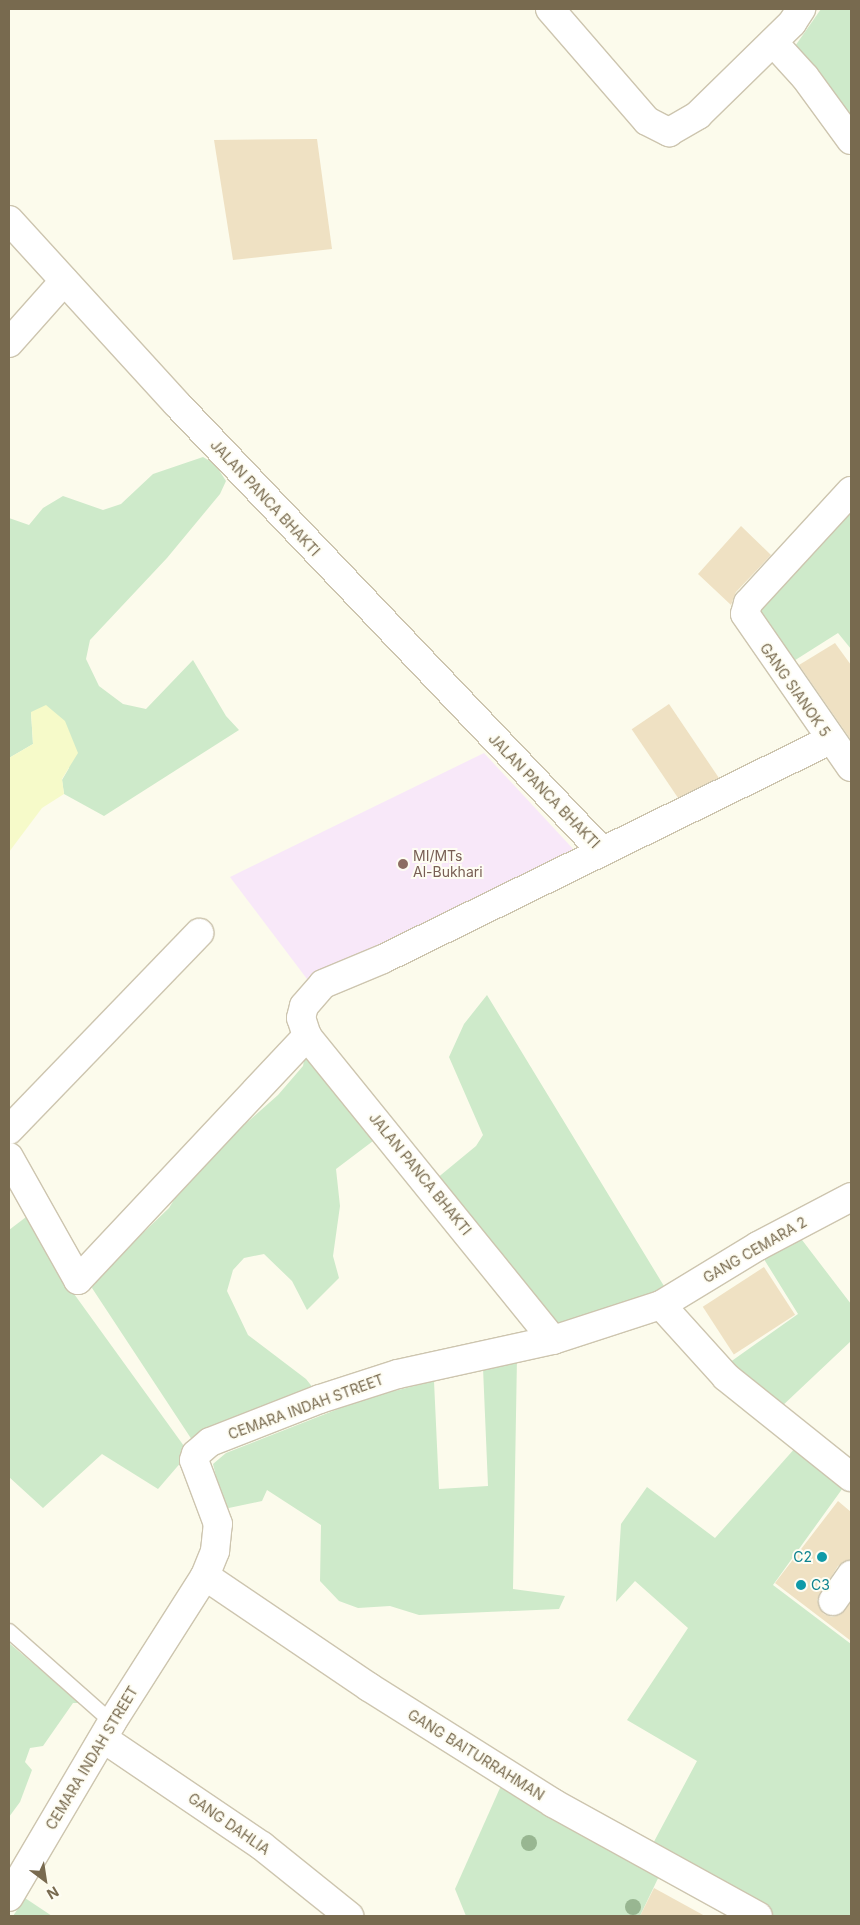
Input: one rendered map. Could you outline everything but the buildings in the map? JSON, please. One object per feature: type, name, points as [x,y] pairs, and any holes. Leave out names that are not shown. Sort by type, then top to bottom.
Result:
[{"type":"street","points":[[550,9],[635,108],[663,131],[691,120],[773,42],[801,9]]},
{"type":"street","points":[[773,42],[805,77],[851,140]]},
{"type":"street","name":"JALAN PANCA BHAKTI","points":[[9,220],[64,281],[602,851],[383,959],[323,984],[304,1006],[301,1018],[308,1036],[553,1340]]},
{"type":"street","points":[[9,343],[64,281]]},
{"type":"street","name":"GANG SIANOK 5","points":[[602,851],[831,740],[750,626],[745,608],[851,492]]},
{"type":"street","points":[[831,740],[851,767]]},
{"type":"street","points":[[9,1130],[199,933]]},
{"type":"street","points":[[9,1157],[78,1280],[137,1222],[308,1036]]},
{"type":"street","name":"GANG CEMARA 2","points":[[661,1305],[758,1246],[851,1197]]},
{"type":"street","points":[[661,1305],[726,1377],[851,1477]]},
{"type":"street","name":"CEMARA INDAH STREET","points":[[9,1897],[108,1731],[205,1576],[219,1536],[218,1524],[195,1468],[196,1454],[202,1448],[320,1399],[398,1374],[553,1340],[661,1305]]},
{"type":"street","name":"GANG BAITURRAHMAN","points":[[205,1576],[368,1687],[553,1803],[758,1916]]},
{"type":"street","points":[[833,1601],[851,1576]]},
{"type":"street","name":"GANG DAHLIA","points":[[108,1731],[262,1846],[335,1912]]},
{"type":"lane","points":[[9,1631],[108,1731]]},
{"type":"shaded area","points":[[821,9],[851,9],[851,128],[793,49]]},
{"type":"shaded area","points":[[203,457],[215,464],[226,481],[220,494],[167,558],[90,640],[86,659],[99,686],[123,704],[146,709],[193,660],[226,716],[239,730],[104,816],[64,794],[62,780],[69,768],[31,712],[33,744],[9,758],[9,518],[29,525],[43,508],[63,496],[103,510],[121,504],[153,474]]},
{"type":"shaded area","points":[[851,507],[851,649],[838,633],[789,664],[753,615]]},
{"type":"shaded area","name":"MI/MTs Al-Bukhari","points":[[484,753],[575,851],[310,983],[230,877]]},
{"type":"shaded area","points":[[487,995],[667,1291],[556,1328],[436,1179],[476,1146],[483,1135],[449,1057],[464,1024]]},
{"type":"shaded area","points":[[305,1055],[377,1138],[336,1169],[340,1206],[333,1256],[339,1278],[307,1310],[292,1281],[264,1254],[244,1258],[233,1270],[227,1291],[248,1335],[306,1379],[318,1394],[196,1446],[92,1288],[95,1279],[169,1208],[180,1190],[235,1133],[278,1095],[303,1066]]},
{"type":"shaded area","points":[[30,1214],[64,1280],[189,1453],[158,1489],[102,1454],[43,1508],[9,1477],[9,1230]]},
{"type":"shaded area","points":[[799,1236],[851,1304],[851,1341],[780,1408],[726,1365],[798,1314],[762,1256]]},
{"type":"shaded area","points":[[517,1357],[513,1589],[565,1596],[559,1609],[419,1615],[390,1606],[358,1608],[339,1601],[320,1581],[321,1525],[267,1490],[262,1501],[224,1509],[213,1464],[226,1453],[366,1398],[434,1381],[439,1489],[488,1486],[483,1368]]},
{"type":"shaded area","points":[[796,1447],[845,1485],[773,1585],[851,1644],[851,1916],[765,1916],[649,1851],[697,1761],[627,1720],[688,1628],[635,1581],[616,1602],[621,1524],[647,1487],[715,1538]]},
{"type":"shaded area","points":[[9,1643],[80,1703],[73,1703],[43,1746],[30,1748],[25,1762],[32,1770],[20,1802],[9,1817]]},
{"type":"shaded area","points":[[504,1779],[661,1872],[640,1916],[466,1916],[455,1889]]},
{"type":"shaded area","points":[[25,1898],[52,1916],[13,1916]]},
{"type":"sand","points":[[46,705],[65,721],[78,753],[62,779],[64,794],[42,808],[9,852],[9,758],[33,744],[31,712]]},
{"type":"place","name":"MI/MTs Al-Bukhari","points":[[403,864]]},
{"type":"place","name":"C2","points":[[822,1557]]},
{"type":"place","name":"C3","points":[[801,1585]]}]
